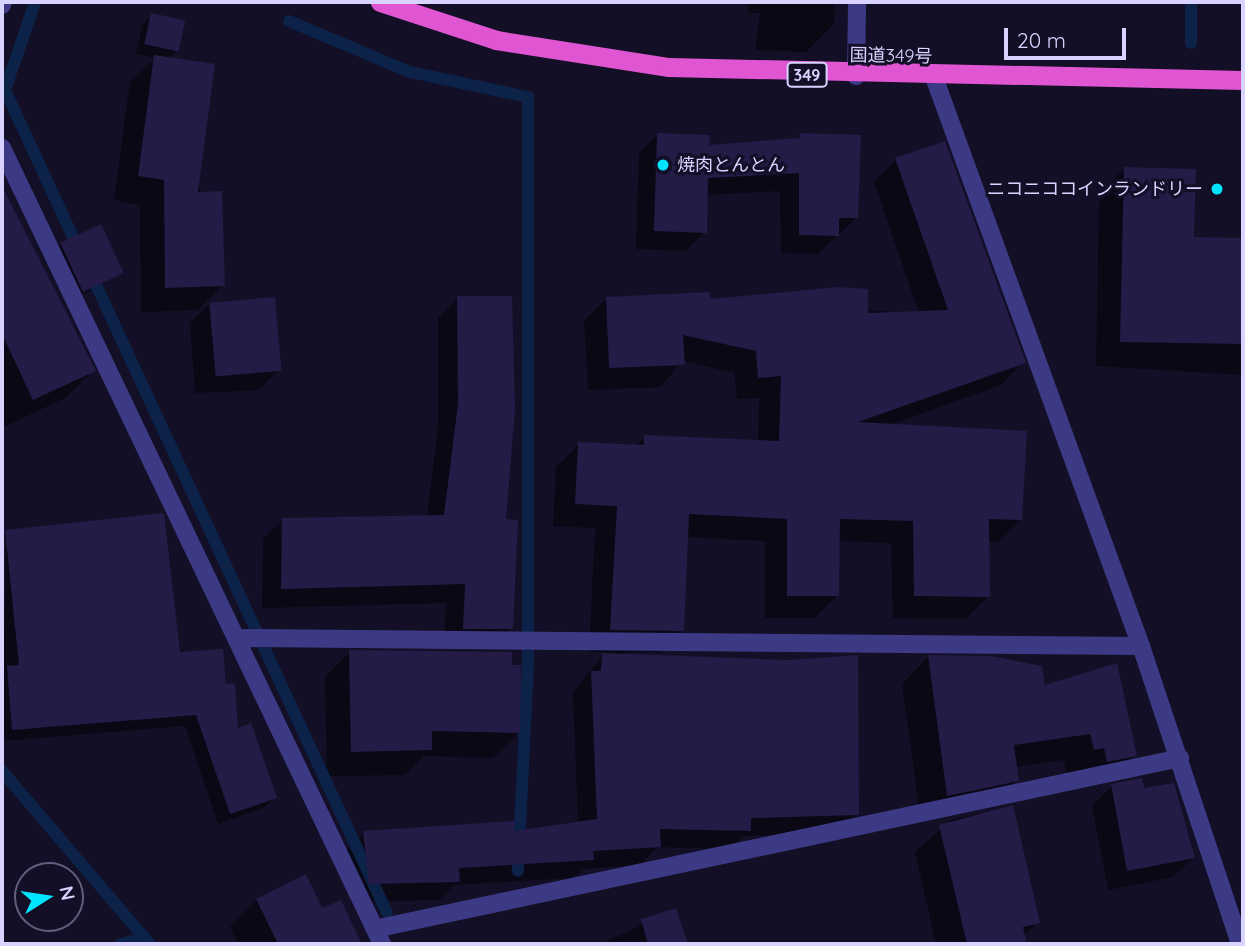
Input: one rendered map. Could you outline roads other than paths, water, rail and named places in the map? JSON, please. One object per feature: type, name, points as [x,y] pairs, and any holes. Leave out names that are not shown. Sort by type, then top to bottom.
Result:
[{"type":"highway","name":"国道349号","points":[[380,2],[564,55],[856,76],[1243,80]]},
{"type":"street","points":[[856,76],[857,2]]},
{"type":"street","points":[[934,77],[1141,646],[1240,944]]},
{"type":"street","points":[[2,148],[241,638],[380,936],[1180,758]]},
{"type":"street","points":[[241,638],[1141,646]]},
{"type":"waterway","points":[[35,2],[5,90],[79,250]]},
{"type":"waterway","points":[[1191,2],[1191,43]]},
{"type":"waterway","points":[[289,21],[410,72],[528,97],[528,664],[518,871]]},
{"type":"waterway","points":[[90,272],[387,913]]},
{"type":"waterway","points":[[2,771],[150,944]]},
{"type":"waterway","points":[[121,944],[144,938]]},
{"type":"place","name":"焼肉とんとん","points":[[663,165]]},
{"type":"place","name":"ニコニココインランドリー","points":[[1217,189]]}]
